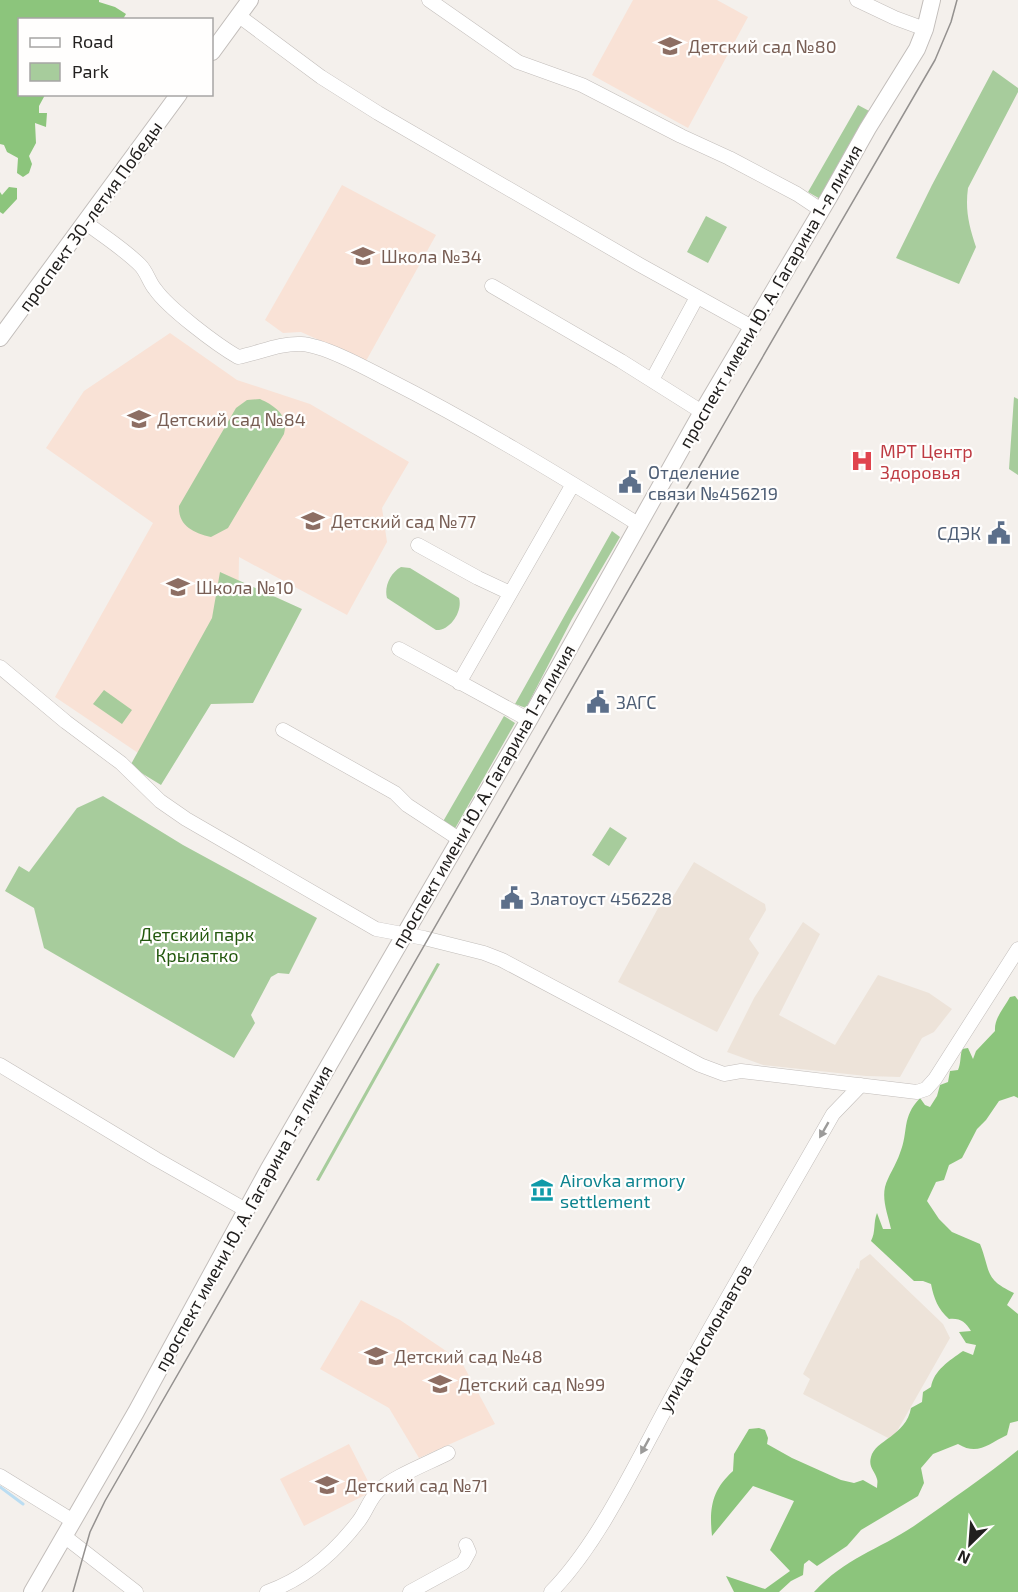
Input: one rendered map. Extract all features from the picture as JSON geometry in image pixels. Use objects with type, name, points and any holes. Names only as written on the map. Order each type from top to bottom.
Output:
[{"type":"main road","points":[[213,51],[250,0]]},
{"type":"main road","name":"проспект имени Ю. А. Гагарина 1-я линия","points":[[32,1592],[136,1412],[246,1210],[529,720],[702,412],[868,128],[917,49],[932,0]]},
{"type":"main road","name":"проспект 30-летия Победы","points":[[0,338],[178,96]]},
{"type":"street","points":[[429,0],[518,62],[582,85],[729,158],[797,194],[821,210]]},
{"type":"street","points":[[857,0],[925,29]]},
{"type":"street","points":[[239,16],[315,73],[378,113],[752,327]]},
{"type":"street","points":[[85,222],[134,259],[143,268],[154,289],[164,300],[224,349],[238,357],[286,345],[302,344],[366,368],[434,403],[638,524]]},
{"type":"street","points":[[492,286],[702,412]]},
{"type":"street","points":[[652,380],[697,297]]},
{"type":"street","points":[[459,683],[573,484]]},
{"type":"street","points":[[418,544],[478,578],[510,593]]},
{"type":"street","points":[[399,649],[529,720]]},
{"type":"street","points":[[0,667],[66,722],[121,763],[160,801],[186,819],[376,929],[404,935],[440,949],[484,953],[502,960],[713,1071],[724,1074],[741,1071],[917,1092],[926,1089],[935,1079],[1018,949]]},
{"type":"street","points":[[283,730],[395,794],[407,805],[459,839]]},
{"type":"street","points":[[0,1065],[246,1210]]},
{"type":"street","name":"улица Космонавтов","points":[[551,1592],[568,1575],[604,1520],[833,1114],[861,1085]]},
{"type":"street","points":[[267,1592],[309,1571],[330,1553],[359,1521],[370,1500],[380,1489],[448,1453]]},
{"type":"street","points":[[0,1476],[68,1529],[136,1592]]},
{"type":"street","points":[[410,1592],[463,1563],[469,1552],[466,1545]]},
{"type":"shaded area","name":"Детский сад №80","points":[[633,0],[717,0],[748,17],[688,128],[592,75]]},
{"type":"shaded area","name":"Школа №34","points":[[342,185],[436,235],[366,361],[301,332],[283,333],[265,320]]},
{"type":"shaded area","points":[[170,333],[237,380],[310,404],[409,462],[382,508],[387,542],[347,615],[239,557],[238,617],[150,761],[55,697],[153,523],[46,448],[84,391]]},
{"type":"shaded area","points":[[694,862],[765,904],[766,910],[749,939],[759,953],[717,1032],[618,982],[663,899],[671,900]]},
{"type":"shaded area","points":[[803,922],[820,934],[779,1015],[835,1045],[878,975],[929,993],[952,1009],[934,1032],[922,1038],[900,1077],[866,1076],[763,1065],[727,1052],[754,998]]},
{"type":"shaded area","points":[[870,1254],[943,1324],[950,1338],[892,1440],[803,1394],[810,1379],[803,1374],[857,1268],[859,1269],[860,1261]]},
{"type":"shaded area","points":[[361,1300],[400,1320],[461,1361],[495,1424],[419,1458],[389,1408],[320,1369]]},
{"type":"shaded area","name":"Детский сад №71","points":[[349,1444],[373,1491],[304,1526],[280,1479]]},
{"type":"green space","points":[[0,0],[99,0],[126,14],[124,18],[18,18],[18,96],[44,96],[39,106],[39,113],[47,113],[46,127],[35,123],[36,143],[29,156],[32,164],[29,173],[23,177],[17,173],[18,158],[7,152],[4,145],[0,144]]},
{"type":"green space","points":[[993,70],[1018,88],[1018,92],[968,188],[968,218],[976,247],[959,284],[896,258]]},
{"type":"green space","points":[[858,105],[871,112],[822,200],[808,192]]},
{"type":"green space","points":[[9,187],[17,188],[17,199],[3,214],[0,212],[0,192],[2,195]]},
{"type":"green space","points":[[706,216],[727,227],[708,263],[687,252]]},
{"type":"green space","points":[[1014,397],[1018,399],[1018,475],[1009,469]]},
{"type":"green space","points":[[260,399],[276,408],[283,416],[284,434],[228,528],[211,537],[193,531],[181,519],[179,506],[236,408],[247,400]]},
{"type":"green space","points":[[612,531],[620,537],[572,619],[526,708],[515,704]]},
{"type":"green space","points":[[401,567],[410,568],[459,598],[459,609],[450,624],[436,630],[387,598],[386,589],[389,581]]},
{"type":"green space","points":[[220,572],[302,609],[253,703],[211,704],[161,785],[130,766],[212,618]]},
{"type":"green space","points":[[104,690],[132,710],[122,724],[93,704]]},
{"type":"green space","points":[[504,716],[515,723],[453,832],[441,825]]},
{"type":"green space","name":"Детский парк Крылатко","points":[[103,796],[183,845],[317,918],[289,974],[278,973],[271,977],[251,1015],[255,1023],[234,1058],[44,948],[34,908],[5,891],[19,866],[29,872],[77,808]]},
{"type":"green space","points":[[610,827],[627,838],[609,866],[592,855]]},
{"type":"green space","points":[[437,963],[440,964],[319,1181],[316,1180]]},
{"type":"green space","points":[[1015,996],[1018,1000],[1018,1098],[1014,1096],[999,1101],[977,1129],[962,1158],[949,1165],[944,1180],[936,1182],[927,1201],[939,1219],[952,1232],[980,1244],[993,1279],[1014,1293],[1007,1305],[1018,1314],[1018,1421],[1010,1423],[1007,1435],[983,1447],[971,1449],[958,1444],[933,1454],[921,1468],[924,1483],[918,1496],[861,1530],[847,1546],[817,1566],[809,1560],[804,1564],[803,1575],[791,1581],[779,1592],[734,1592],[726,1576],[765,1589],[790,1571],[770,1550],[794,1501],[753,1486],[712,1536],[711,1517],[716,1493],[733,1471],[734,1454],[749,1429],[765,1430],[768,1438],[767,1444],[792,1458],[841,1480],[854,1483],[863,1480],[877,1488],[877,1479],[870,1464],[874,1451],[903,1425],[911,1408],[922,1402],[923,1392],[931,1387],[935,1376],[943,1366],[963,1351],[973,1355],[976,1345],[966,1343],[959,1332],[971,1331],[962,1321],[949,1319],[945,1315],[937,1303],[931,1284],[914,1281],[871,1241],[877,1213],[883,1229],[891,1229],[884,1192],[903,1145],[908,1118],[914,1105],[920,1098],[925,1105],[930,1107],[937,1096],[940,1085],[948,1082],[950,1071],[958,1070],[962,1049],[968,1048],[973,1059],[976,1051],[995,1031],[998,1017],[1010,997]]},
{"type":"green space","points":[[1018,1450],[1018,1592],[814,1592],[838,1571],[914,1526]]},
{"type":"waterway","points":[[0,1487],[23,1504]]},
{"type":"tram line","points":[[73,1592],[90,1532],[105,1501],[935,60],[951,22],[957,0]]},
{"type":"place","name":"Детский сад №80","points":[[670,46]]},
{"type":"place","name":"Школа №34","points":[[363,256]]},
{"type":"place","name":"Детский сад №84","points":[[139,419]]},
{"type":"place","name":"МРТ Центр Здоровья","points":[[862,461]]},
{"type":"place","name":"Отделение связи №456219","points":[[630,482]]},
{"type":"place","name":"Детский сад №77","points":[[313,521]]},
{"type":"place","name":"СДЭК","points":[[999,533]]},
{"type":"place","name":"Школа №10","points":[[178,587]]},
{"type":"place","name":"ЗАГС","points":[[598,702]]},
{"type":"place","name":"Златоуст 456228","points":[[512,898]]},
{"type":"place","name":"Airovka armory settlement","points":[[542,1190]]},
{"type":"place","name":"Детский сад №48","points":[[376,1356]]},
{"type":"place","name":"Детский сад №99","points":[[440,1384]]},
{"type":"place","name":"Детский сад №71","points":[[327,1485]]}]
